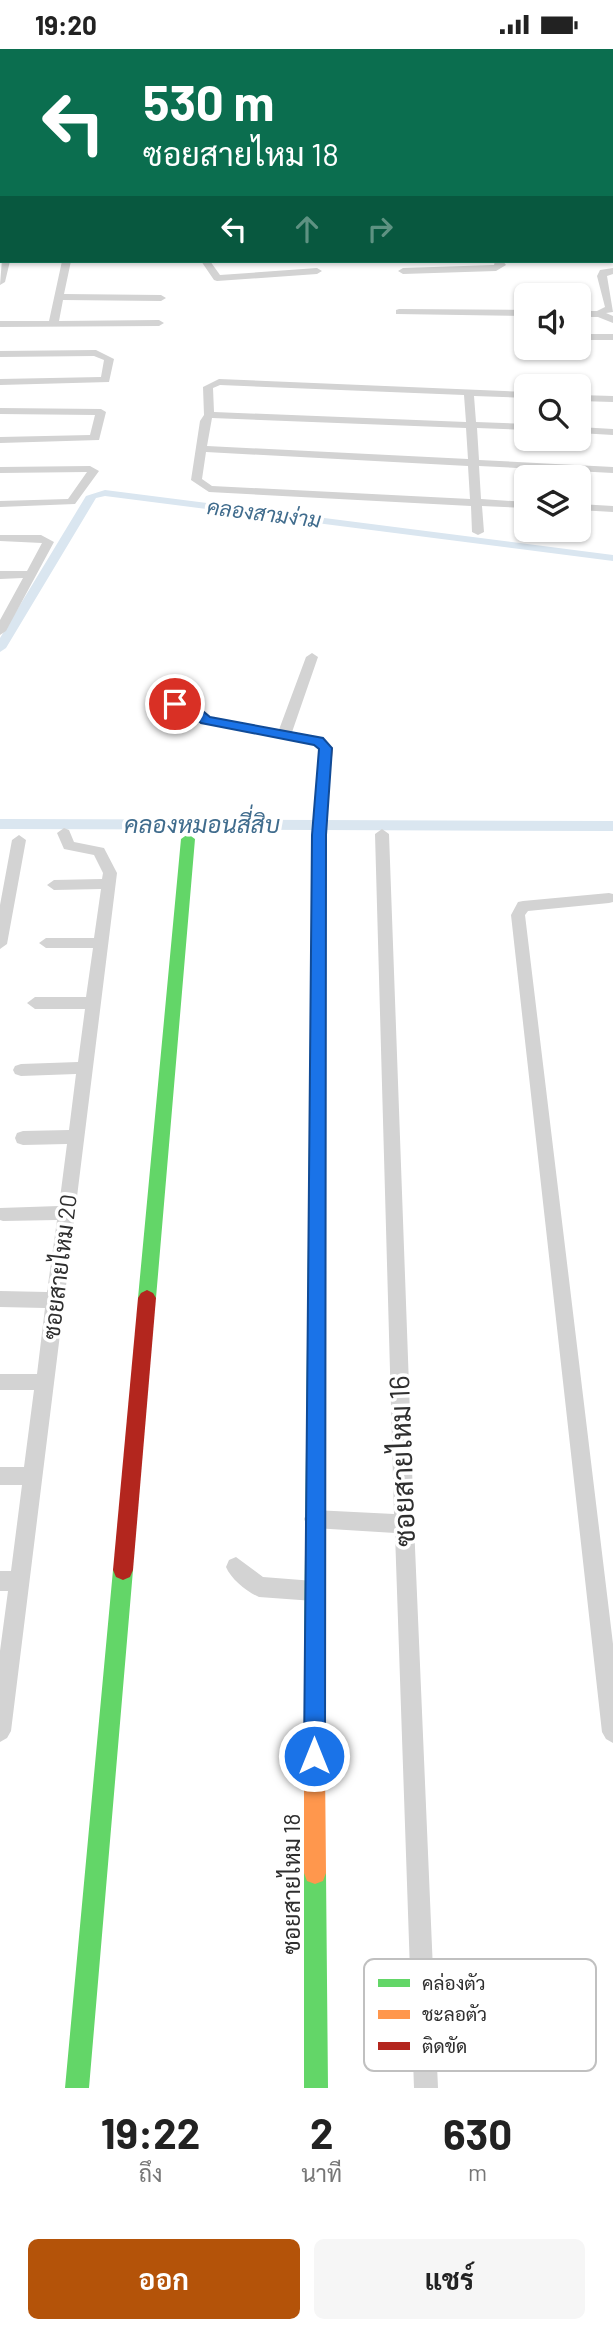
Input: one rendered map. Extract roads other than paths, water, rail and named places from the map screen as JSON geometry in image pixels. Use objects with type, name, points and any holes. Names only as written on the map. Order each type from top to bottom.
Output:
[{"type":"street","points":[[0,282],[5,263]]},
{"type":"street","points":[[53,324],[66,263]]},
{"type":"street","points":[[207,263],[217,278],[317,271]]},
{"type":"street","points":[[403,271],[445,265],[496,268],[500,263]]},
{"type":"street","points":[[591,337],[613,337],[610,291],[603,272],[613,271]]},
{"type":"street","points":[[156,337],[163,286]]},
{"type":"street","points":[[58,297],[161,298]]},
{"type":"street","points":[[399,312],[514,313]]},
{"type":"street","points":[[591,314],[612,314]]},
{"type":"street","points":[[0,324],[159,323]]},
{"type":"street","points":[[0,354],[93,353],[108,357],[105,380],[0,382]]},
{"type":"street","points":[[514,395],[219,381],[208,387],[209,415],[205,421],[196,480],[209,489],[514,504]]},
{"type":"street","points":[[469,393],[478,532]]},
{"type":"street","points":[[591,398],[613,399]]},
{"type":"street","points":[[0,411],[100,410],[95,438],[0,440]]},
{"type":"street","points":[[209,415],[514,426]]},
{"type":"street","points":[[591,431],[613,432]]},
{"type":"street","points":[[200,449],[613,470]]},
{"type":"street","points":[[0,470],[94,471],[91,479],[71,502],[0,504]]},
{"type":"street","points":[[591,508],[613,509]]},
{"type":"street","points":[[0,538],[41,538],[48,542],[2,625]]},
{"type":"street","points":[[0,575],[31,574]]},
{"type":"street","points":[[284,735],[312,657]]},
{"type":"street","name":"ซอยสายไหม 18","points":[[175,704],[194,710],[205,720],[318,741],[325,746],[319,835],[314,1519],[316,2088]]},
{"type":"street","name":"ซอยสายไหม 20","points":[[0,1731],[10,1580],[33,1476],[111,869],[102,854],[93,849],[69,846],[64,833]]},
{"type":"street","name":"ซอยสายไหม 16","points":[[382,834],[421,1959]]},
{"type":"street","points":[[77,2088],[188,839]]},
{"type":"street","points":[[0,944],[19,840]]},
{"type":"street","points":[[54,885],[109,884]]},
{"type":"street","points":[[609,898],[523,906],[518,915],[613,1732]]},
{"type":"street","points":[[46,943],[101,943]]},
{"type":"street","points":[[35,1003],[94,1003]]},
{"type":"street","points":[[21,1070],[85,1068]]},
{"type":"street","points":[[23,1138],[76,1137]]},
{"type":"street","points":[[3,1213],[66,1213]]},
{"type":"street","points":[[0,1299],[55,1300]]},
{"type":"street","points":[[0,1382],[45,1382]]},
{"type":"street","points":[[0,1476],[33,1476]]},
{"type":"street","points":[[314,1519],[404,1524]]},
{"type":"street","points":[[236,1567],[259,1587],[314,1591]]},
{"type":"waterway","name":"คลองสามง่าม","points":[[0,648],[92,496],[105,493],[613,558]]},
{"type":"waterway","name":"คลองหมอนสี่สิบ","points":[[0,824],[613,826]]}]
